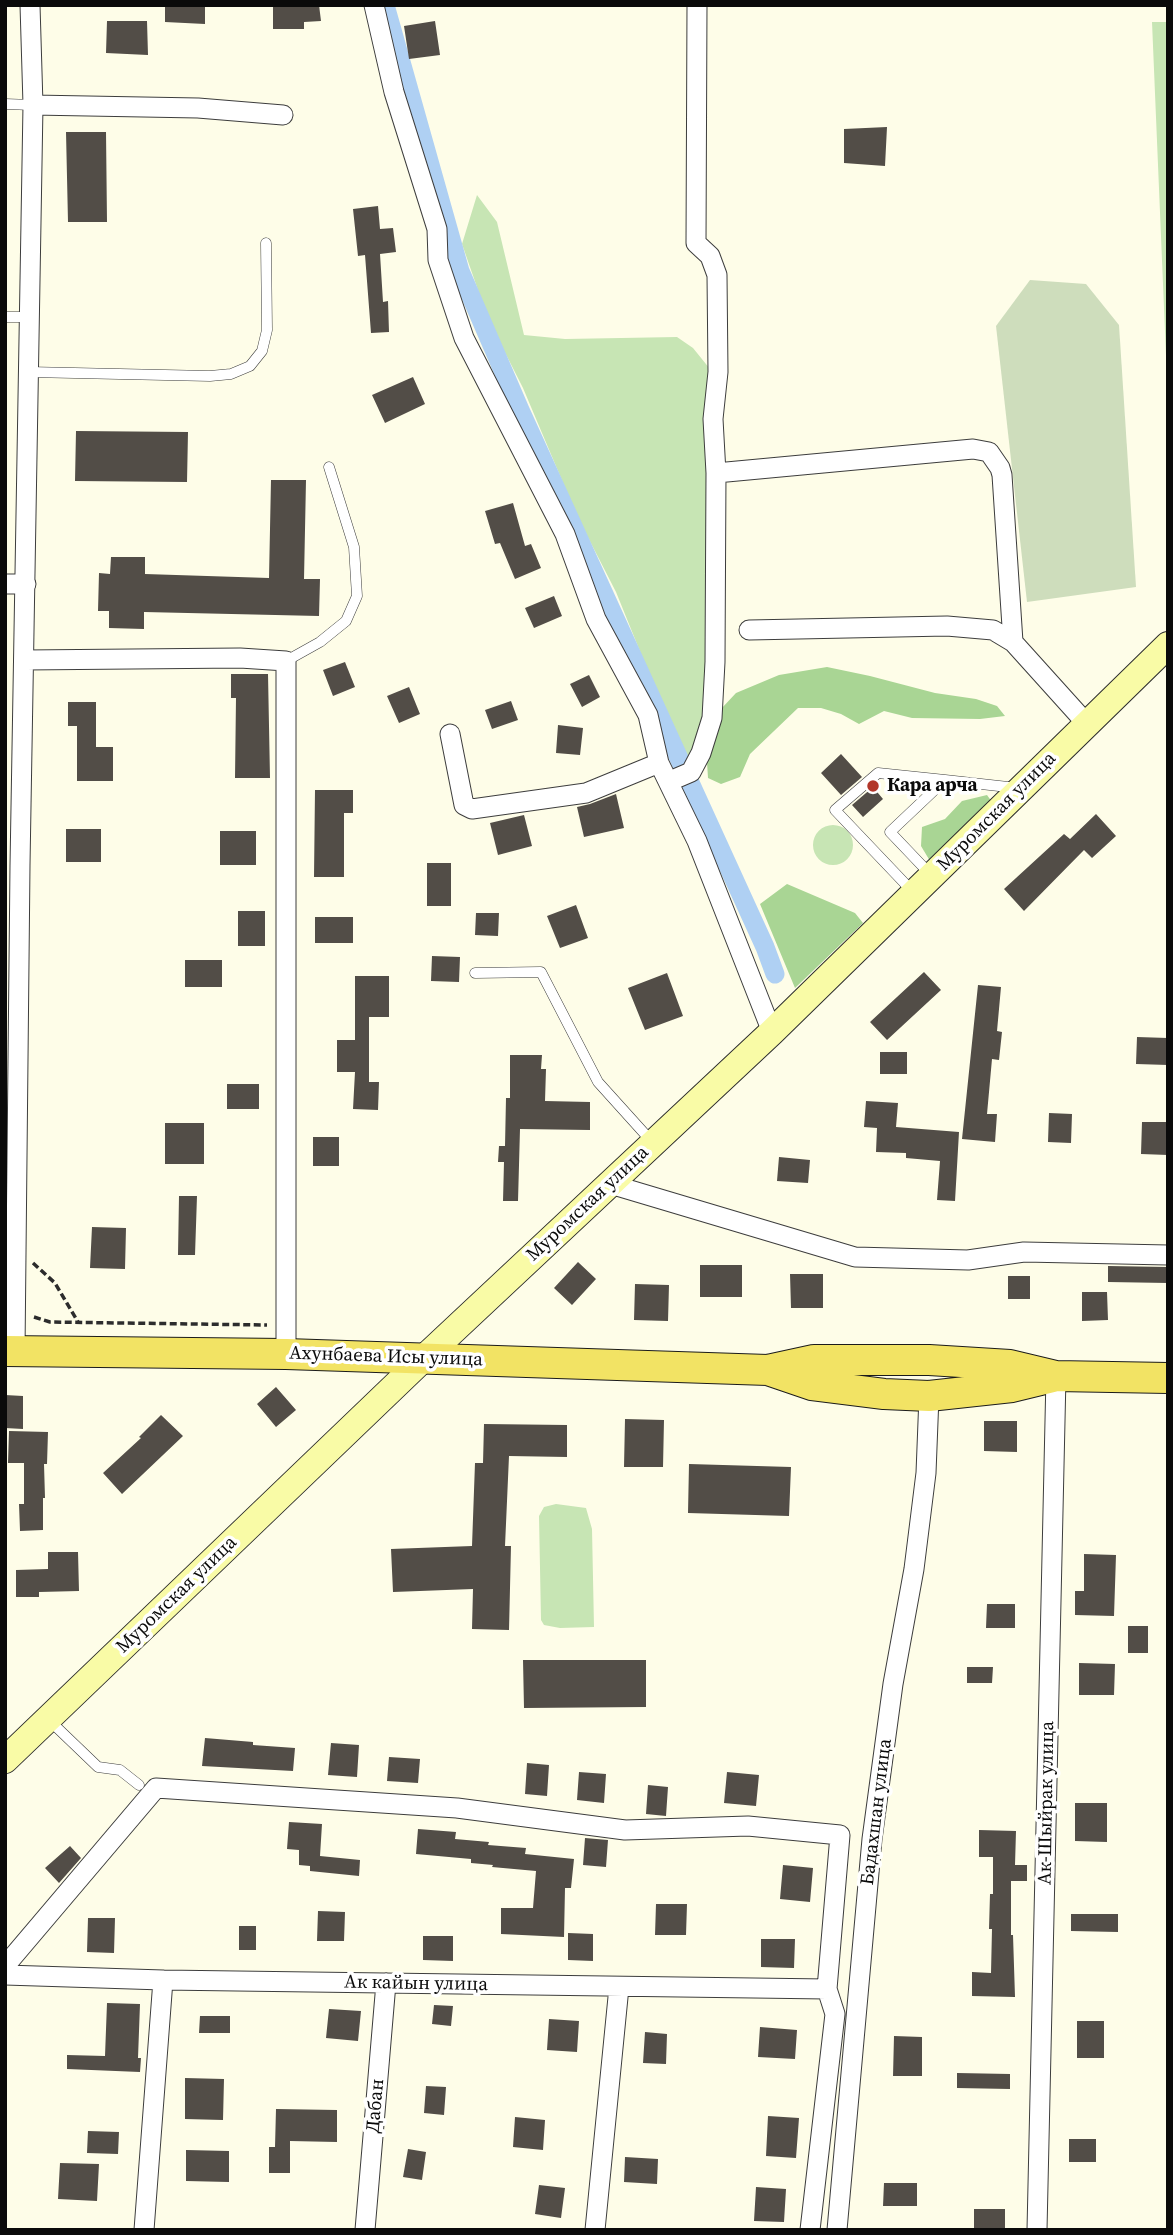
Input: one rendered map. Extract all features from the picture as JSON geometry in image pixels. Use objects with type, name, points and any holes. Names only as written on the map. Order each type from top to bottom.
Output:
[{"type":"main road","name":"Муромская улица","points":[[5,1760],[424,1358],[772,1032],[1168,645]]},
{"type":"main road","name":"Ахунбаева Исы улица","points":[[10,1351],[286,1354],[768,1370],[814,1360],[929,1360],[1010,1364],[1056,1376],[1168,1378]]},
{"type":"main road","name":"Ахунбаева Исы улица","points":[[768,1370],[812,1385],[884,1394],[929,1396],[1012,1387],[1056,1376]]},
{"type":"street","points":[[10,1351],[16,1246],[25,660],[33,104],[30,5]]},
{"type":"street","points":[[374,5],[394,92],[437,229],[438,260],[464,338],[565,534],[596,620],[648,715],[659,763],[681,777],[697,841],[772,1032]]},
{"type":"street","points":[[681,777],[701,753],[712,718],[715,662],[716,473],[713,419],[718,373],[717,275],[710,256],[696,243],[697,5]]},
{"type":"street","points":[[33,104],[198,108],[283,115]]},
{"type":"street","points":[[716,473],[973,449],[989,453],[1002,475],[1013,642]]},
{"type":"street","points":[[5,584],[26,584]]},
{"type":"street","points":[[749,630],[973,627],[993,630],[1013,642],[1086,723]]},
{"type":"street","points":[[25,660],[240,658],[286,661],[286,1354]]},
{"type":"street","points":[[450,734],[464,805],[472,809],[586,793],[659,763]]},
{"type":"street","points":[[610,1184],[855,1257],[968,1260],[1024,1252],[1168,1255]]},
{"type":"street","name":"Ак-Шыйрак улица","points":[[1037,2230],[1056,1376]]},
{"type":"street","name":"Бадахшан улица","points":[[837,2230],[872,1839],[893,1684],[914,1569],[926,1473],[929,1396]]},
{"type":"street","points":[[5,1966],[147,1792],[457,1808],[625,1830],[748,1826],[840,1835],[828,1989],[835,2014],[810,2230]]},
{"type":"street","name":"Ак кайын улица","points":[[5,1975],[163,1980],[828,1989]]},
{"type":"street","points":[[144,2230],[163,1980]]},
{"type":"street","name":"Дабан","points":[[365,2230],[386,1983]]},
{"type":"street","points":[[595,2230],[619,1987]]},
{"type":"lane","points":[[5,104],[33,104]]},
{"type":"lane","points":[[29,372],[210,376],[231,374],[250,366],[262,351],[267,330],[266,243]]},
{"type":"lane","points":[[5,317],[30,317]]},
{"type":"lane","points":[[286,661],[320,642],[346,621],[357,596],[354,547],[329,467]]},
{"type":"lane","points":[[924,885],[835,810],[878,773],[1021,789]]},
{"type":"lane","points":[[924,885],[890,832],[945,780]]},
{"type":"lane","points":[[475,973],[541,972],[598,1082],[653,1143]]},
{"type":"lane","points":[[48,1719],[98,1767],[120,1770],[147,1792]]},
{"type":"path","points":[[16,1246],[55,1283],[78,1322]]},
{"type":"path","points":[[25,1315],[50,1322],[273,1325]]},
{"type":"green space","points":[[1152,22],[1168,22],[1168,403]]},
{"type":"green space","points":[[477,195],[497,222],[524,335],[565,339],[677,337],[693,348],[710,369],[711,518],[707,700],[699,741],[686,765],[616,592],[577,516],[523,388],[488,319],[462,244]]},
{"type":"green space","points":[[1030,280],[1086,284],[1119,325],[1136,587],[1027,602],[996,326]]},
{"type":"green space","points":[[827,667],[935,693],[976,699],[997,706],[1005,716],[980,719],[912,718],[884,711],[859,724],[841,714],[821,708],[798,708],[750,754],[740,777],[721,784],[708,778],[707,762],[721,709],[736,693],[779,675]]},
{"type":"green space","points":[[987,795],[992,802],[930,861],[921,846],[922,827],[945,819],[962,801]]},
{"type":"green space","points":[[833,825],[847,831],[853,845],[847,859],[833,865],[819,859],[813,845],[819,831]]},
{"type":"green space","points":[[787,884],[855,913],[863,923],[795,988],[760,904]]},
{"type":"green space","points":[[556,1504],[586,1508],[592,1529],[594,1627],[560,1628],[544,1625],[541,1620],[539,1516],[544,1507]]},
{"type":"building","points":[[165,5],[205,5],[205,24],[165,22]]},
{"type":"building","points":[[273,5],[319,5],[321,21],[304,22],[304,29],[273,29]]},
{"type":"building","points":[[107,21],[147,21],[148,55],[106,53]]},
{"type":"building","points":[[435,21],[440,55],[409,59],[404,26]]},
{"type":"building","points":[[887,127],[885,166],[844,163],[844,129]]},
{"type":"building","points":[[66,132],[106,132],[107,222],[68,222]]},
{"type":"building","points":[[378,206],[380,229],[393,228],[396,252],[380,254],[383,302],[388,301],[389,332],[371,333],[365,255],[358,256],[353,209]]},
{"type":"building","points":[[413,377],[425,404],[385,423],[372,395]]},
{"type":"building","points":[[76,431],[188,432],[187,482],[75,481]]},
{"type":"building","points":[[271,480],[306,480],[304,579],[320,579],[319,616],[144,612],[144,629],[109,628],[109,611],[98,611],[99,573],[110,574],[111,557],[145,557],[145,574],[269,578]]},
{"type":"building","points":[[513,503],[525,546],[531,544],[541,568],[515,579],[500,543],[495,544],[485,511]]},
{"type":"building","points":[[554,596],[562,616],[534,628],[525,608]]},
{"type":"building","points":[[345,662],[355,687],[333,696],[323,670]]},
{"type":"building","points":[[231,674],[268,674],[270,778],[235,778],[236,698],[231,698]]},
{"type":"building","points":[[589,675],[600,697],[582,707],[570,684]]},
{"type":"building","points":[[409,687],[420,714],[399,723],[387,696]]},
{"type":"building","points":[[511,701],[518,720],[492,729],[485,710]]},
{"type":"building","points":[[68,702],[96,702],[96,747],[113,747],[113,781],[77,781],[77,726],[68,726]]},
{"type":"building","points":[[558,725],[583,728],[580,755],[556,753]]},
{"type":"building","points":[[841,754],[862,777],[841,795],[821,773]]},
{"type":"building","points":[[873,787],[883,799],[863,817],[852,805]]},
{"type":"building","points":[[315,790],[353,790],[353,813],[344,813],[344,877],[314,877]]},
{"type":"building","points":[[616,794],[624,828],[584,837],[577,807]]},
{"type":"building","points":[[1096,814],[1116,836],[1092,858],[1084,850],[1024,911],[1004,889],[1064,834],[1070,839]]},
{"type":"building","points":[[524,815],[532,846],[498,855],[490,823]]},
{"type":"building","points":[[66,829],[101,829],[101,862],[66,862]]},
{"type":"building","points":[[220,831],[256,831],[256,865],[220,865]]},
{"type":"building","points":[[427,863],[451,863],[451,906],[427,906]]},
{"type":"building","points":[[576,905],[588,938],[560,948],[547,916]]},
{"type":"building","points":[[238,911],[265,911],[265,946],[238,946]]},
{"type":"building","points":[[476,913],[499,913],[498,936],[475,935]]},
{"type":"building","points":[[315,917],[353,917],[353,943],[315,943]]},
{"type":"building","points":[[432,956],[460,957],[459,982],[431,981]]},
{"type":"building","points":[[185,960],[222,960],[222,987],[185,987]]},
{"type":"building","points":[[924,972],[941,990],[887,1040],[870,1022]]},
{"type":"building","points":[[667,973],[683,1016],[645,1030],[628,988]]},
{"type":"building","points":[[355,976],[389,976],[389,1017],[369,1017],[369,1082],[379,1082],[378,1110],[353,1109],[355,1072],[337,1072],[337,1040],[355,1040]]},
{"type":"building","points":[[978,985],[1001,987],[997,1031],[1002,1032],[999,1060],[992,1059],[987,1114],[997,1114],[995,1142],[962,1139]]},
{"type":"building","points":[[1137,1037],[1168,1038],[1168,1065],[1136,1064]]},
{"type":"building","points":[[880,1052],[907,1052],[907,1074],[880,1074]]},
{"type":"building","points":[[510,1055],[542,1055],[541,1069],[546,1069],[545,1101],[590,1102],[590,1130],[520,1129],[518,1201],[503,1201],[504,1162],[498,1162],[499,1146],[505,1146],[506,1098],[510,1098]]},
{"type":"building","points":[[227,1084],[259,1084],[259,1109],[227,1109]]},
{"type":"building","points":[[866,1101],[898,1103],[896,1127],[959,1132],[955,1201],[937,1200],[940,1161],[906,1158],[906,1153],[876,1152],[877,1128],[864,1127]]},
{"type":"building","points":[[1049,1113],[1072,1114],[1071,1143],[1048,1142]]},
{"type":"building","points":[[1142,1122],[1168,1122],[1168,1155],[1141,1154]]},
{"type":"building","points":[[165,1123],[204,1123],[204,1164],[165,1164]]},
{"type":"building","points":[[313,1137],[339,1137],[339,1166],[313,1166]]},
{"type":"building","points":[[779,1157],[810,1160],[808,1183],[777,1181]]},
{"type":"building","points":[[179,1196],[197,1196],[195,1255],[178,1255]]},
{"type":"building","points":[[92,1227],[126,1228],[125,1269],[90,1268]]},
{"type":"building","points":[[578,1262],[596,1279],[572,1305],[554,1288]]},
{"type":"building","points":[[700,1265],[742,1265],[742,1297],[700,1297]]},
{"type":"building","points":[[1108,1266],[1168,1267],[1168,1283],[1108,1282]]},
{"type":"building","points":[[790,1274],[823,1274],[823,1308],[791,1308]]},
{"type":"building","points":[[1008,1276],[1030,1276],[1030,1299],[1008,1299]]},
{"type":"building","points":[[635,1284],[669,1285],[668,1321],[634,1320]]},
{"type":"building","points":[[1082,1292],[1107,1292],[1108,1320],[1082,1321]]},
{"type":"building","points":[[276,1387],[296,1410],[276,1427],[257,1404]]},
{"type":"building","points":[[5,1395],[23,1396],[23,1429],[5,1428]]},
{"type":"building","points":[[161,1415],[183,1436],[122,1494],[103,1473],[141,1438],[139,1437]]},
{"type":"building","points":[[625,1419],[664,1420],[663,1467],[624,1467]]},
{"type":"building","points":[[984,1421],[1017,1421],[1017,1452],[984,1451]]},
{"type":"building","points":[[484,1424],[567,1425],[567,1457],[509,1456],[505,1546],[511,1546],[509,1630],[472,1629],[473,1589],[393,1592],[391,1549],[472,1546],[475,1463],[483,1463]]},
{"type":"building","points":[[9,1431],[48,1432],[47,1464],[44,1464],[43,1530],[20,1531],[19,1504],[24,1504],[24,1463],[8,1463]]},
{"type":"building","points":[[689,1464],[791,1467],[789,1516],[688,1513]]},
{"type":"building","points":[[48,1552],[78,1552],[79,1591],[39,1592],[39,1597],[16,1597],[16,1570],[48,1569]]},
{"type":"building","points":[[1084,1554],[1116,1555],[1114,1616],[1075,1615],[1075,1591],[1084,1591]]},
{"type":"building","points":[[987,1604],[1015,1604],[1015,1628],[986,1628]]},
{"type":"building","points":[[1128,1626],[1148,1626],[1148,1653],[1128,1653]]},
{"type":"building","points":[[523,1660],[646,1660],[646,1707],[524,1708]]},
{"type":"building","points":[[1079,1663],[1115,1664],[1114,1695],[1079,1695]]},
{"type":"building","points":[[967,1667],[993,1667],[992,1683],[967,1683]]},
{"type":"building","points":[[205,1738],[295,1748],[293,1771],[202,1766]]},
{"type":"building","points":[[331,1743],[359,1745],[357,1777],[328,1775]]},
{"type":"building","points":[[389,1757],[420,1759],[418,1783],[387,1781]]},
{"type":"building","points":[[527,1763],[549,1765],[547,1796],[525,1794]]},
{"type":"building","points":[[579,1772],[606,1774],[604,1803],[577,1800]]},
{"type":"building","points":[[727,1772],[759,1775],[756,1806],[724,1803]]},
{"type":"building","points":[[648,1785],[668,1787],[666,1816],[646,1814]]},
{"type":"building","points":[[1075,1803],[1107,1803],[1107,1842],[1075,1841]]},
{"type":"building","points":[[289,1822],[322,1824],[320,1856],[360,1860],[359,1876],[310,1871],[310,1866],[299,1865],[299,1850],[287,1849]]},
{"type":"building","points":[[418,1829],[456,1832],[455,1839],[489,1842],[488,1845],[526,1848],[525,1854],[574,1859],[571,1888],[565,1888],[564,1937],[501,1934],[501,1908],[533,1908],[536,1871],[492,1867],[493,1865],[471,1863],[471,1859],[416,1854]]},
{"type":"building","points":[[979,1830],[1016,1831],[1015,1865],[1027,1865],[1027,1881],[1011,1881],[1015,1997],[972,1996],[972,1972],[991,1973],[992,1929],[989,1929],[993,1857],[979,1857]]},
{"type":"building","points":[[585,1838],[608,1840],[606,1867],[583,1865]]},
{"type":"building","points":[[70,1846],[81,1858],[59,1883],[45,1868]]},
{"type":"building","points":[[783,1865],[813,1868],[810,1902],[780,1899]]},
{"type":"building","points":[[656,1904],[687,1904],[686,1935],[655,1935]]},
{"type":"building","points":[[318,1911],[345,1912],[344,1941],[317,1941]]},
{"type":"building","points":[[1071,1914],[1118,1914],[1118,1932],[1071,1931]]},
{"type":"building","points":[[88,1918],[115,1918],[114,1953],[87,1952]]},
{"type":"building","points":[[239,1926],[256,1926],[256,1950],[239,1950]]},
{"type":"building","points":[[568,1933],[593,1934],[593,1961],[568,1960]]},
{"type":"building","points":[[423,1936],[453,1936],[453,1961],[423,1960]]},
{"type":"building","points":[[761,1939],[795,1939],[794,1968],[761,1967]]},
{"type":"building","points":[[107,2003],[140,2004],[140,2072],[67,2069],[67,2055],[105,2056]]},
{"type":"building","points":[[434,2005],[453,2006],[451,2026],[432,2024]]},
{"type":"building","points":[[329,2009],[361,2011],[358,2041],[326,2038]]},
{"type":"building","points":[[200,2016],[230,2016],[230,2033],[199,2033]]},
{"type":"building","points":[[549,2019],[579,2021],[577,2052],[547,2050]]},
{"type":"building","points":[[1077,2021],[1104,2021],[1104,2058],[1077,2058]]},
{"type":"building","points":[[760,2027],[797,2030],[795,2059],[758,2057]]},
{"type":"building","points":[[645,2032],[667,2034],[666,2064],[643,2063]]},
{"type":"building","points":[[894,2036],[922,2037],[922,2076],[893,2076]]},
{"type":"building","points":[[957,2073],[1010,2074],[1010,2089],[957,2088]]},
{"type":"building","points":[[185,2078],[224,2079],[223,2120],[185,2119]]},
{"type":"building","points":[[426,2086],[446,2087],[444,2115],[424,2113]]},
{"type":"building","points":[[276,2109],[337,2110],[337,2142],[290,2141],[290,2173],[269,2173],[269,2147],[275,2147]]},
{"type":"building","points":[[768,2116],[799,2118],[796,2158],[766,2156]]},
{"type":"building","points":[[515,2117],[545,2120],[543,2150],[513,2147]]},
{"type":"building","points":[[88,2131],[119,2132],[118,2154],[87,2153]]},
{"type":"building","points":[[1069,2139],[1096,2139],[1096,2162],[1069,2162]]},
{"type":"building","points":[[408,2149],[426,2152],[422,2180],[403,2177]]},
{"type":"building","points":[[186,2150],[229,2151],[229,2182],[186,2181]]},
{"type":"building","points":[[625,2157],[658,2159],[657,2184],[624,2182]]},
{"type":"building","points":[[60,2163],[99,2164],[97,2201],[58,2199]]},
{"type":"building","points":[[884,2183],[917,2183],[917,2206],[883,2206]]},
{"type":"building","points":[[539,2185],[565,2188],[561,2218],[535,2214]]},
{"type":"building","points":[[756,2187],[786,2189],[784,2222],[754,2221]]},
{"type":"building","points":[[974,2209],[1005,2209],[1005,2230],[974,2230]]},
{"type":"waterway","points":[[385,5],[460,271],[775,974]]},
{"type":"place","name":"Кара арча","points":[[873,786]]}]
